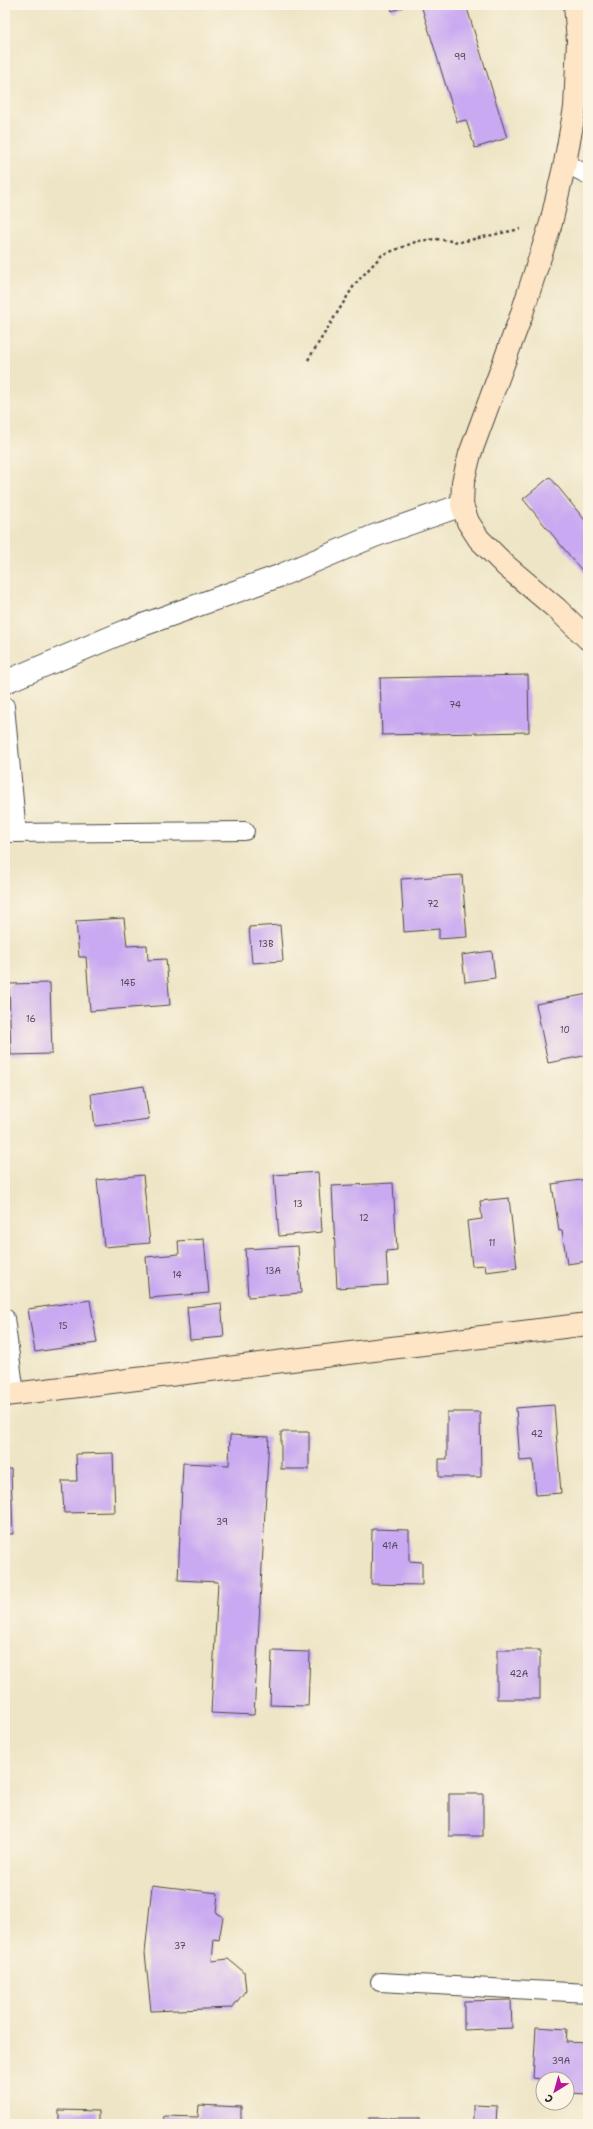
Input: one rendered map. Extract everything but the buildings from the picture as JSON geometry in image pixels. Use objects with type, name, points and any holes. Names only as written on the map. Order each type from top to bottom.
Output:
[{"type":"street","points":[[575,5],[578,41],[575,108],[565,163],[551,223],[521,316],[470,454],[463,482],[462,505],[468,522],[479,539],[506,566],[557,609],[588,639]]},
{"type":"street","points":[[5,682],[126,631],[279,576],[374,536],[462,505]]},
{"type":"street","points":[[10,1394],[588,1324]]},
{"type":"lane","points":[[565,163],[588,175]]},
{"type":"lane","points":[[5,706],[11,833],[245,831]]},
{"type":"lane","points":[[5,1318],[10,1394]]},
{"type":"lane","points":[[380,1982],[588,1993]]},
{"type":"path","points":[[308,360],[355,284],[382,255],[418,241],[436,239],[460,242],[522,228]]}]
